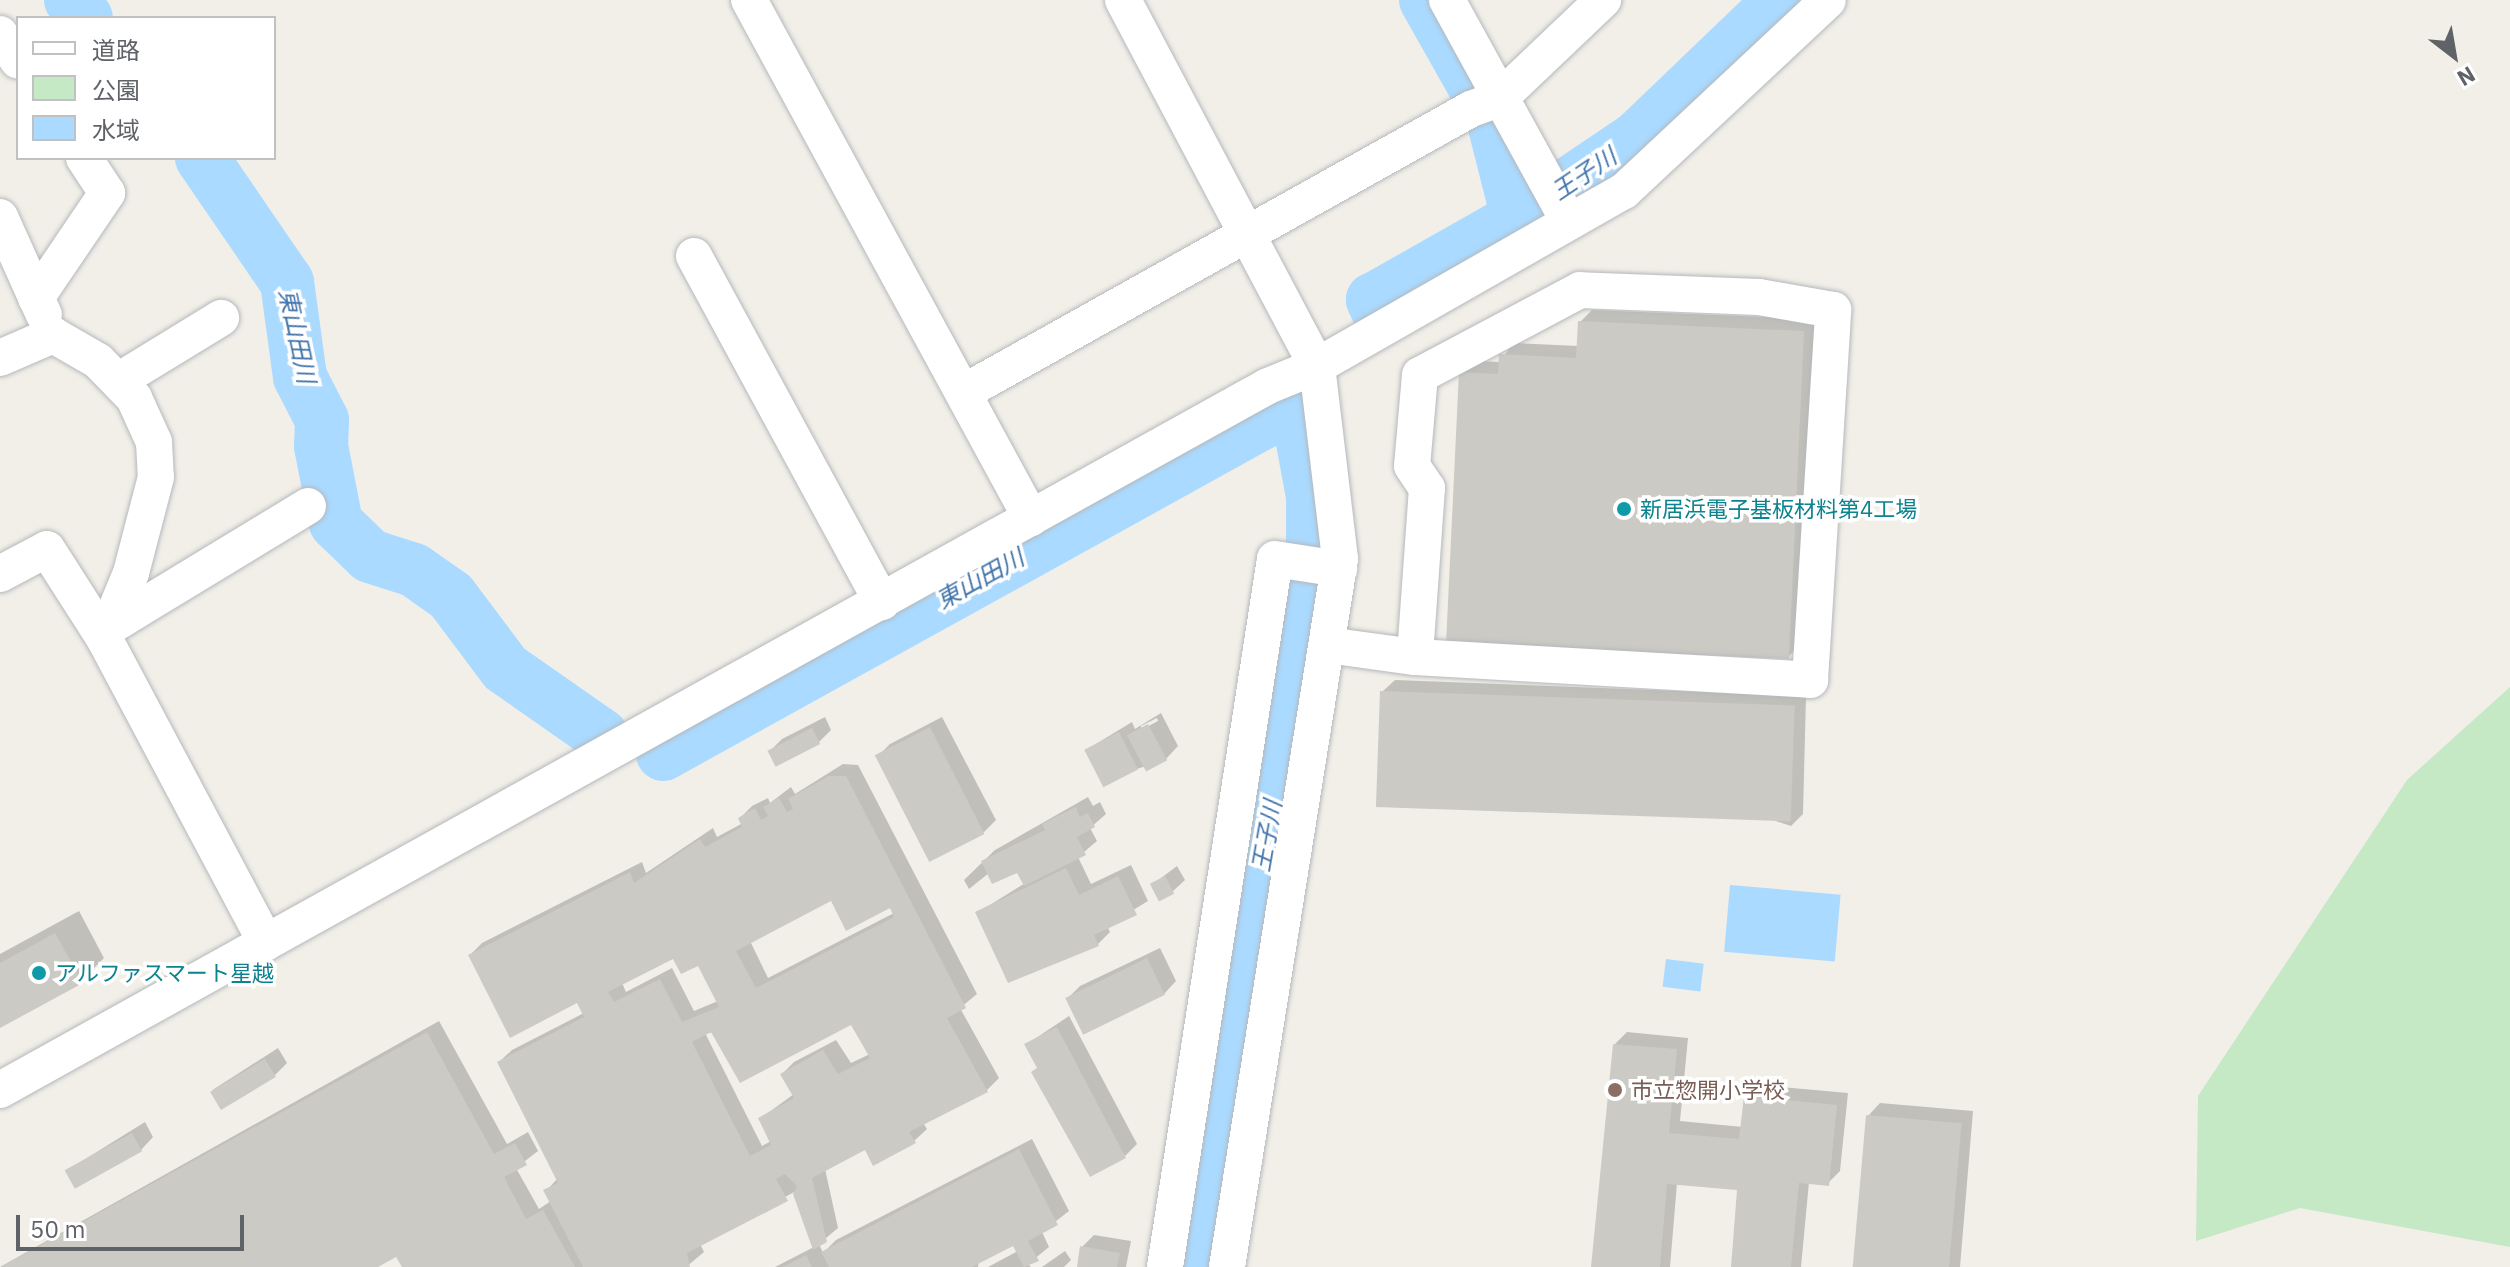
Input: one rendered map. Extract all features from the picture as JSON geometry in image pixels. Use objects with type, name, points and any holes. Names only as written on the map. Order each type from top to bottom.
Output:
[{"type":"street","points":[[749,0],[966,391],[1031,518]]},
{"type":"street","points":[[1123,0],[1317,366],[1338,569],[1227,1267]]},
{"type":"street","points":[[1447,0],[1487,103],[1566,218]]},
{"type":"street","points":[[966,391],[1487,103],[1603,0]]},
{"type":"street","points":[[0,1090],[1268,386],[1317,366],[1566,218],[1624,191],[1828,0]]},
{"type":"street","points":[[0,34],[16,58]]},
{"type":"street","points":[[36,298],[107,193],[85,160]]},
{"type":"street","points":[[0,217],[53,335],[98,361],[118,381],[134,398],[154,442],[156,477],[109,631]]},
{"type":"street","points":[[694,256],[882,602]]},
{"type":"street","points":[[1327,645],[1415,657],[1810,680],[1833,310],[1759,297],[1580,290],[1420,375],[1412,466],[1427,488],[1415,657]]},
{"type":"street","points":[[118,381],[221,318]]},
{"type":"street","points":[[0,358],[53,335]]},
{"type":"street","points":[[109,631],[308,506]]},
{"type":"street","points":[[0,574],[47,549],[109,631],[266,943]]},
{"type":"street","points":[[1165,1267],[1275,559],[1338,569]]},
{"type":"green space","points":[[2510,687],[2510,1247],[2300,1208],[2196,1241],[2198,1096],[2407,780]]},
{"type":"water","points":[[1730,885],[1841,895],[1835,961],[1724,952]]},
{"type":"water","points":[[1666,959],[1704,964],[1700,991],[1663,987]]},
{"type":"building","name":"新居浜電子基板材料第4工場","points":[[1578,321],[1804,331],[1789,659],[1446,644],[1459,372],[1498,374],[1499,354],[1576,358]]},
{"type":"building","points":[[1380,691],[1795,705],[1791,821],[1376,807]]},
{"type":"building","points":[[1148,724],[1167,760],[1146,771],[1127,735]]},
{"type":"building","points":[[930,727],[984,834],[929,862],[875,755]]},
{"type":"building","points":[[812,728],[820,744],[776,767],[767,751]]},
{"type":"building","points":[[1119,732],[1138,769],[1103,787],[1084,750]]},
{"type":"building","points":[[829,776],[846,776],[966,1008],[947,1018],[988,1092],[909,1132],[916,1143],[873,1166],[865,1150],[812,1178],[827,1242],[813,1250],[793,1194],[797,1186],[785,1174],[776,1179],[788,1201],[687,1253],[690,1267],[583,1267],[543,1190],[558,1183],[497,1062],[584,1017],[577,1003],[510,1038],[468,955],[630,872],[634,883],[700,839],[705,847],[742,827],[738,818],[755,808],[761,820],[768,816],[763,807],[779,798],[787,812],[793,809],[788,799]],"holes":[[[831,901],[846,931],[890,908],[894,917],[756,988],[736,951]],[[673,959],[681,974],[698,966],[719,1007],[682,1022],[660,979],[614,1002],[608,992]],[[851,1025],[870,1058],[838,1074],[823,1050],[780,1074],[794,1098],[758,1118],[771,1145],[750,1156],[692,1042],[711,1032],[740,1083]]]},
{"type":"building","points":[[1076,807],[1080,817],[1088,813],[1095,827],[1077,837],[1086,855],[1024,886],[1017,873],[992,884],[981,861],[1045,830],[1042,824]]},
{"type":"building","points":[[1066,868],[1079,895],[1118,876],[1137,915],[1094,935],[1099,946],[1008,983],[975,912]]},
{"type":"building","points":[[1165,876],[1174,894],[1159,902],[1150,884]]},
{"type":"building","name":"アルファスマート星越","points":[[55,933],[83,983],[0,1028],[0,963]]},
{"type":"building","points":[[1147,958],[1165,995],[1083,1035],[1065,998]]},
{"type":"building","points":[[1057,1027],[1126,1158],[1090,1177],[1031,1072],[1037,1068],[1024,1044]]},
{"type":"building","points":[[427,1032],[494,1154],[515,1143],[527,1165],[504,1177],[526,1219],[543,1210],[575,1267],[402,1267],[396,1257],[378,1267],[1,1267]]},
{"type":"building","points":[[1613,1044],[1677,1049],[1669,1133],[1739,1139],[1744,1096],[1837,1105],[1829,1186],[1799,1183],[1791,1267],[1731,1267],[1737,1190],[1667,1184],[1660,1267],[1591,1267]]},
{"type":"building","points":[[265,1059],[276,1077],[221,1110],[210,1092]]},
{"type":"building","points":[[1866,1115],[1962,1123],[1949,1267],[1853,1267]]},
{"type":"building","points":[[132,1133],[142,1151],[75,1189],[65,1170]]},
{"type":"building","points":[[1019,1149],[1058,1225],[1028,1241],[1039,1261],[1024,1267],[1013,1246],[972,1267],[829,1267],[821,1252]]},
{"type":"building","points":[[1080,1246],[1120,1253],[1117,1267],[1077,1267]]},
{"type":"building","points":[[806,1255],[812,1267],[783,1267]]},
{"type":"waterway","name":"東山田川","points":[[71,0],[84,16]]},
{"type":"waterway","points":[[1426,0],[1493,119],[1518,218]]},
{"type":"waterway","name":"王子川","points":[[1380,315],[1373,300],[1518,218],[1637,138],[1781,0]]},
{"type":"waterway","name":"東山田川","points":[[203,160],[287,282],[300,377],[322,420],[321,446],[336,523],[370,556],[414,570],[451,596],[505,668],[602,736]]},
{"type":"waterway","name":"王子川","points":[[663,754],[1296,404],[1313,497],[1313,565],[1195,1267]]},
{"type":"place","name":"新居浜電子基板材料第4工場","points":[[1624,509]]},
{"type":"place","name":"アルファスマート星越","points":[[39,973]]},
{"type":"place","name":"市立惣開小学校","points":[[1615,1090]]}]
